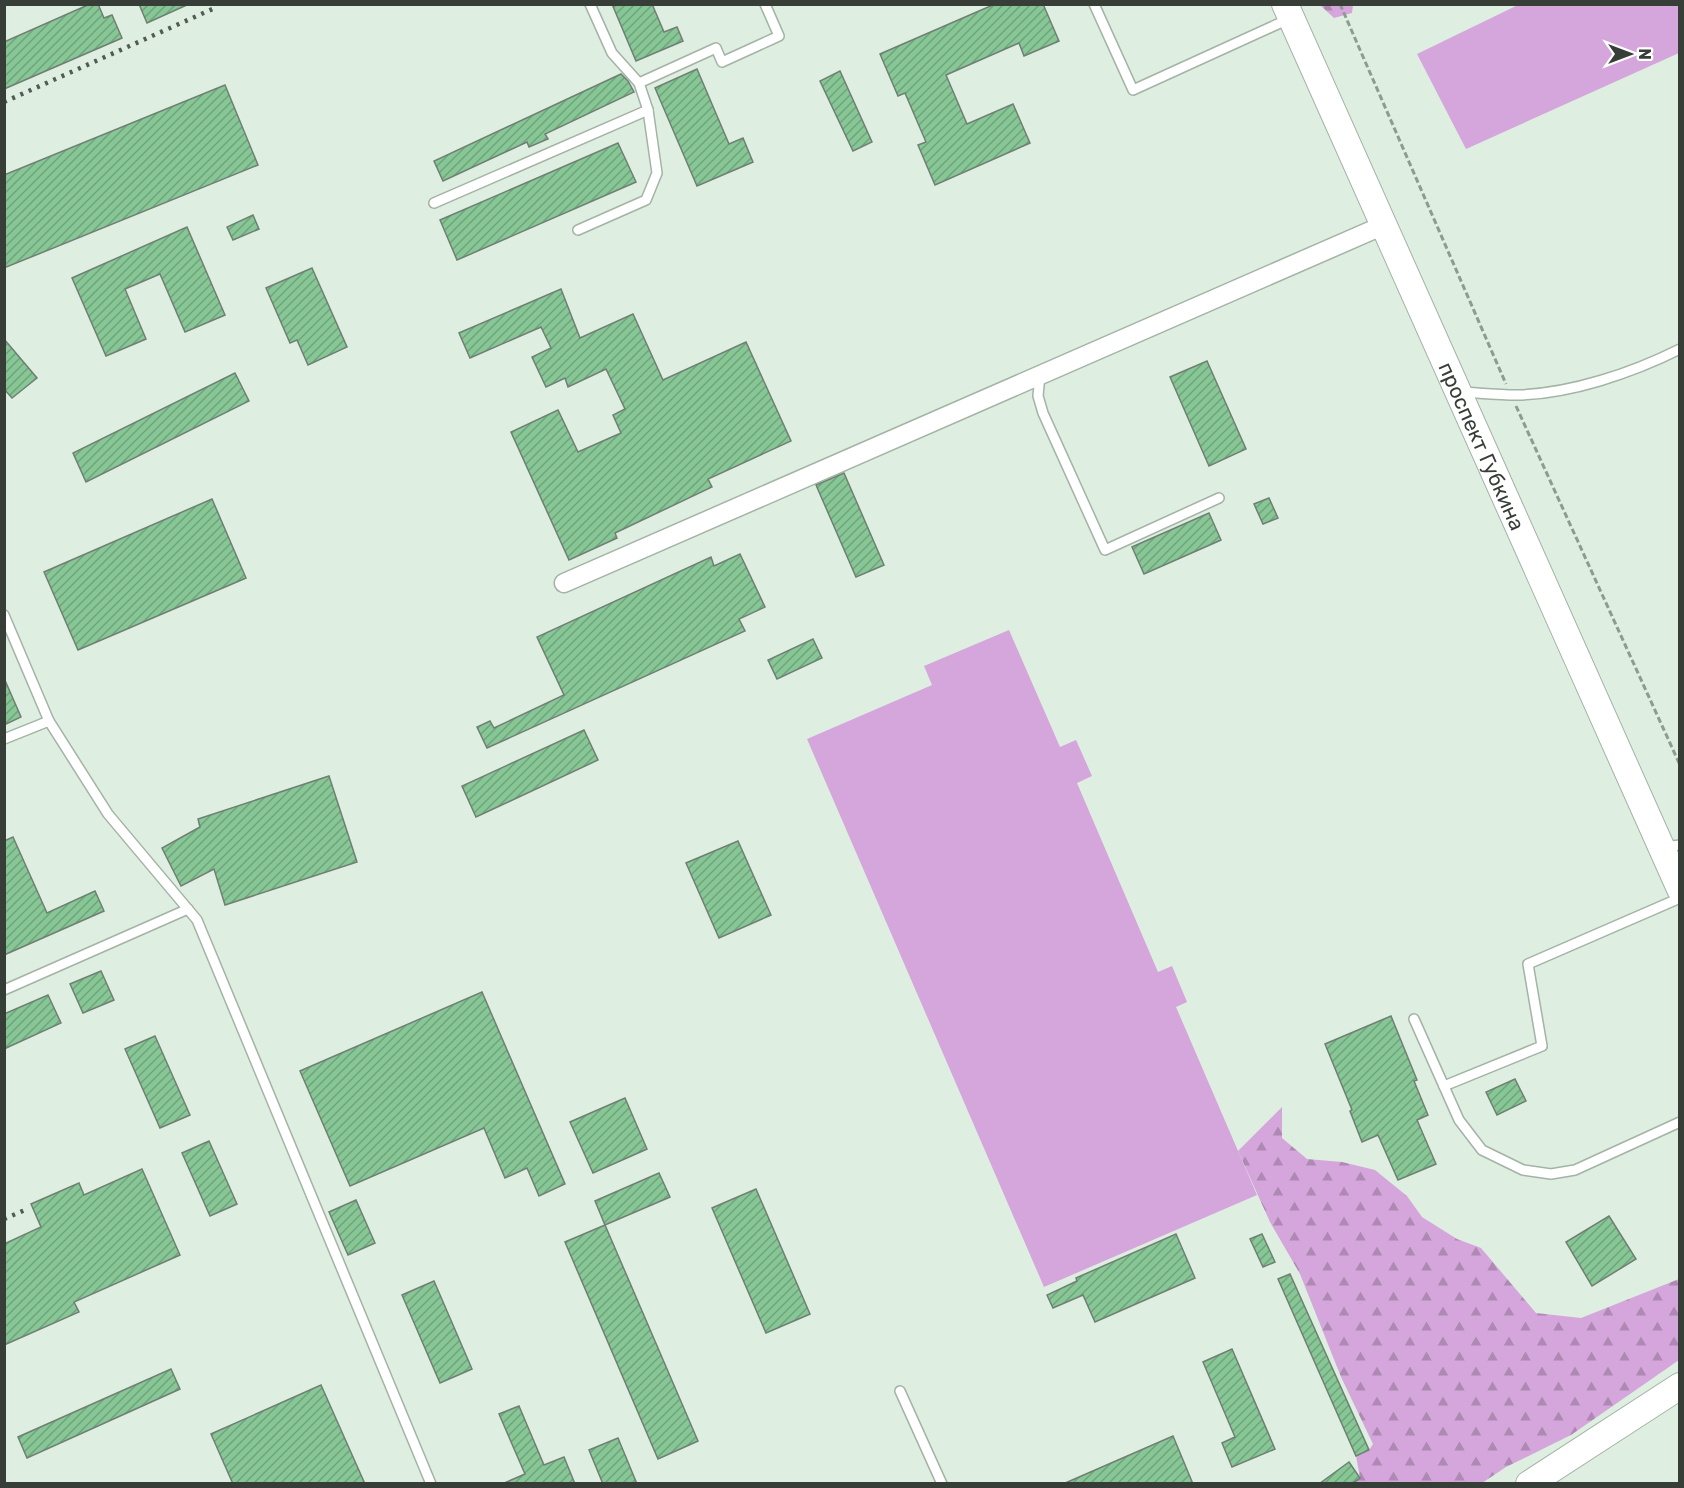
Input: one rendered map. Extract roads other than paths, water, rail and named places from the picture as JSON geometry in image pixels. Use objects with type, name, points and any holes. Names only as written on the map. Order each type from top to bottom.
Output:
[{"type":"main road","name":"проспект Губкина","points":[[1288,11],[1458,391],[1670,846],[1680,889]]},
{"type":"main road","points":[[1529,1484],[1680,1386]]},
{"type":"street","points":[[564,583],[1384,225]]},
{"type":"lane","points":[[578,230],[646,200],[657,173],[648,110],[639,83],[612,53],[590,4]]},
{"type":"lane","points":[[639,83],[716,48],[722,62],[779,36],[765,4]]},
{"type":"lane","points":[[1094,4],[1133,90],[1288,11]]},
{"type":"lane","points":[[434,202],[648,110]]},
{"type":"lane","points":[[1458,391],[1518,395],[1564,390],[1646,366],[1680,349]]},
{"type":"lane","points":[[1040,375],[1038,396],[1043,413],[1105,550],[1219,498]]},
{"type":"lane","points":[[4,615],[49,721],[108,814],[197,920],[431,1484]]},
{"type":"lane","points":[[4,739],[49,721]]},
{"type":"lane","points":[[1444,1086],[1542,1046],[1528,964],[1680,898]]},
{"type":"lane","points":[[4,990],[188,909]]},
{"type":"lane","points":[[1414,1019],[1459,1120],[1482,1150],[1523,1170],[1551,1174],[1575,1170],[1680,1122]]},
{"type":"lane","points":[[900,1390],[942,1484]]},
{"type":"railway","points":[[4,102],[217,7]]},
{"type":"railway","points":[[4,1219],[25,1210]]}]
